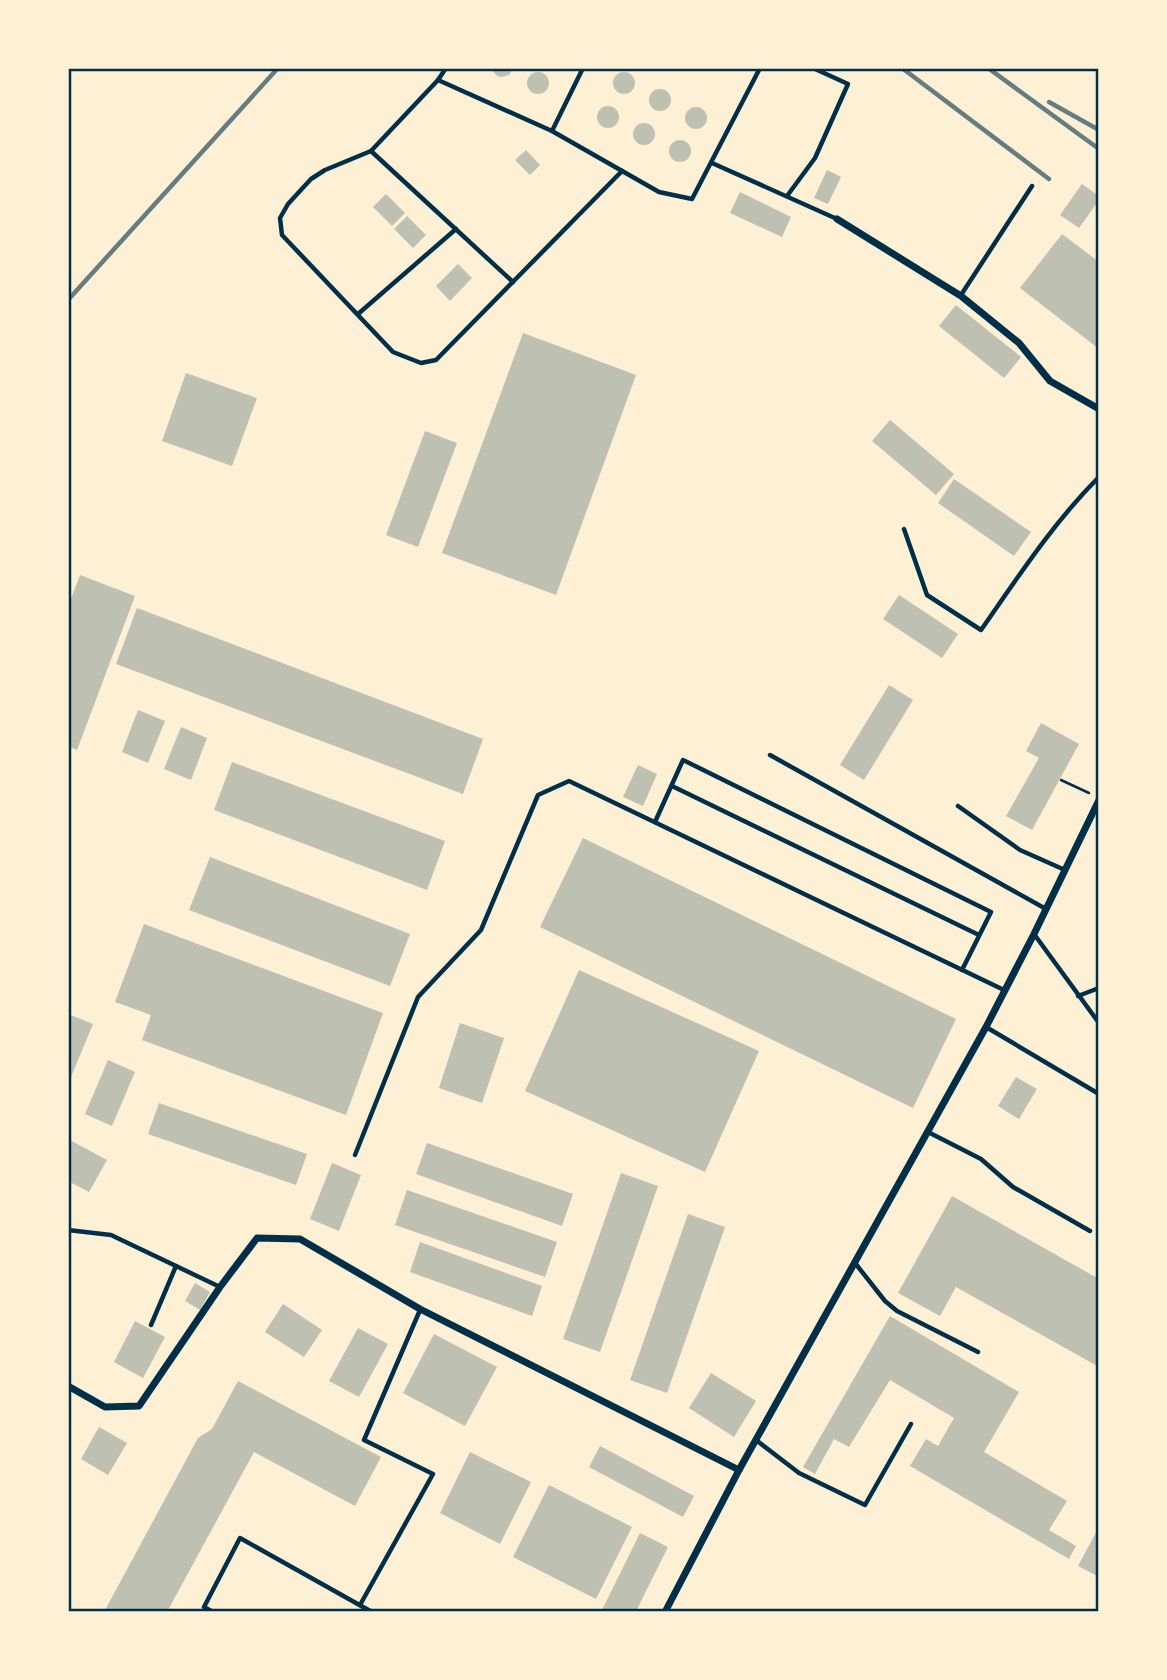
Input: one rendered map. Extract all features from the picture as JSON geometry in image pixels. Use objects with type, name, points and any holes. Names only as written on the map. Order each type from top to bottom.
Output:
[{"type":"street","points":[[837,219],[961,296],[1019,344],[1049,381],[1099,409]]},
{"type":"street","points":[[665,1612],[739,1470],[986,1027],[1099,799]]},
{"type":"street","points":[[68,1386],[105,1407],[139,1406],[220,1287],[257,1238],[300,1240],[420,1309],[739,1470]]},
{"type":"lane","points":[[446,68],[438,80],[371,151],[311,179],[288,204],[280,218],[282,235],[393,352],[421,363],[436,360],[622,171]]},
{"type":"lane","points":[[552,131],[583,68]]},
{"type":"lane","points":[[438,80],[552,131],[659,192],[692,199],[760,68]]},
{"type":"lane","points":[[787,197],[815,158],[848,84],[813,68]]},
{"type":"lane","points":[[371,151],[513,282]]},
{"type":"lane","points":[[712,163],[837,219]]},
{"type":"lane","points":[[961,296],[1032,186]]},
{"type":"lane","points":[[358,314],[456,229]]},
{"type":"lane","points":[[904,529],[927,595],[981,630],[1049,534],[1099,477]]},
{"type":"lane","points":[[770,755],[1046,908]]},
{"type":"lane","points":[[655,822],[683,760],[991,912],[962,970]]},
{"type":"lane","points":[[355,1156],[418,996],[481,930],[538,795],[569,781],[1004,990]]},
{"type":"lane","points":[[672,786],[979,935]]},
{"type":"lane","points":[[958,806],[1020,850],[1065,870]]},
{"type":"lane","points":[[1034,934],[1099,1023]]},
{"type":"lane","points":[[1078,996],[1099,988]]},
{"type":"lane","points":[[986,1027],[1099,1094]]},
{"type":"lane","points":[[928,1132],[981,1159],[1013,1186],[1090,1231]]},
{"type":"lane","points":[[68,1230],[111,1236],[220,1287]]},
{"type":"lane","points":[[855,1263],[885,1301],[897,1311],[978,1352]]},
{"type":"lane","points":[[151,1325],[176,1266]]},
{"type":"lane","points":[[360,1605],[433,1474],[364,1440],[420,1309]]},
{"type":"lane","points":[[757,1440],[799,1473],[865,1505],[911,1424]]},
{"type":"lane","points":[[213,1612],[204,1607],[240,1538],[372,1612]]},
{"type":"path","points":[[1061,780],[1099,799]]},
{"type":"building","points":[[490,68],[513,68],[509,75],[501,77]]},
{"type":"building","points":[[538,72],[546,75],[549,83],[546,91],[538,94],[530,91],[527,83],[530,75]]},
{"type":"building","points":[[624,72],[632,75],[635,83],[632,91],[624,94],[616,91],[613,83],[616,75]]},
{"type":"building","points":[[660,89],[668,92],[671,100],[668,108],[660,111],[652,108],[649,100],[652,92]]},
{"type":"building","points":[[608,106],[616,109],[619,117],[616,125],[608,128],[600,125],[597,117],[600,109]]},
{"type":"building","points":[[696,107],[704,110],[707,118],[704,126],[696,129],[688,126],[685,118],[688,110]]},
{"type":"building","points":[[644,123],[652,126],[655,134],[652,142],[644,145],[636,142],[633,134],[636,126]]},
{"type":"building","points":[[680,140],[688,143],[691,151],[688,159],[680,162],[672,159],[669,151],[672,143]]},
{"type":"building","points":[[526,150],[540,165],[530,175],[515,160]]},
{"type":"building","points":[[827,170],[841,177],[828,204],[814,198]]},
{"type":"building","points":[[1082,184],[1099,196],[1099,200],[1079,228],[1060,215]]},
{"type":"building","points":[[740,192],[791,217],[782,237],[730,213]]},
{"type":"building","points":[[386,194],[405,213],[392,226],[373,207]]},
{"type":"building","points":[[407,216],[426,235],[413,248],[394,229]]},
{"type":"building","points":[[1062,234],[1099,262],[1099,349],[1020,288]]},
{"type":"building","points":[[458,264],[472,278],[450,301],[436,286]]},
{"type":"building","points":[[956,305],[1021,357],[1004,378],[939,326]]},
{"type":"building","points":[[523,333],[636,375],[556,595],[442,553]]},
{"type":"building","points":[[186,373],[257,398],[232,466],[162,441]]},
{"type":"building","points":[[890,420],[954,474],[936,495],[872,441]]},
{"type":"building","points":[[425,431],[457,443],[418,547],[386,535]]},
{"type":"building","points":[[954,479],[1031,532],[1014,556],[938,503]]},
{"type":"building","points":[[80,575],[135,596],[77,750],[68,746],[68,607]]},
{"type":"building","points":[[899,595],[958,634],[942,658],[883,619]]},
{"type":"building","points":[[137,608],[483,739],[463,794],[116,664]]},
{"type":"building","points":[[889,685],[913,700],[864,780],[840,765]]},
{"type":"building","points":[[138,710],[165,721],[148,763],[122,752]]},
{"type":"building","points":[[1041,723],[1079,744],[1032,830],[1006,816],[1039,758],[1026,751]]},
{"type":"building","points":[[181,727],[207,738],[191,780],[164,769]]},
{"type":"building","points":[[232,762],[445,841],[427,890],[214,810]]},
{"type":"building","points":[[638,765],[657,774],[643,806],[623,797]]},
{"type":"building","points":[[583,838],[956,1019],[913,1108],[540,927]]},
{"type":"building","points":[[210,857],[410,934],[390,986],[189,910]]},
{"type":"building","points":[[144,924],[383,1013],[346,1115],[142,1040],[151,1015],[115,1002]]},
{"type":"building","points":[[579,970],[759,1051],[705,1172],[525,1091]]},
{"type":"building","points":[[68,1014],[93,1024],[68,1084]]},
{"type":"building","points":[[460,1023],[504,1038],[482,1103],[439,1088]]},
{"type":"building","points":[[108,1060],[135,1072],[112,1126],[85,1114]]},
{"type":"building","points":[[1016,1077],[1037,1089],[1019,1119],[998,1106]]},
{"type":"building","points":[[159,1103],[307,1154],[296,1185],[148,1134]]},
{"type":"building","points":[[68,1139],[107,1160],[89,1192],[68,1181]]},
{"type":"building","points":[[427,1143],[573,1194],[562,1226],[416,1174]]},
{"type":"building","points":[[332,1163],[361,1175],[339,1231],[310,1219]]},
{"type":"building","points":[[621,1173],[658,1186],[600,1352],[563,1339]]},
{"type":"building","points":[[407,1190],[557,1242],[545,1277],[395,1225]]},
{"type":"building","points":[[952,1196],[1099,1279],[1099,1367],[956,1287],[940,1316],[898,1293]]},
{"type":"building","points":[[688,1214],[725,1227],[667,1393],[630,1380]]},
{"type":"building","points":[[420,1242],[542,1286],[532,1316],[410,1272]]},
{"type":"building","points":[[195,1283],[210,1292],[200,1310],[185,1301]]},
{"type":"building","points":[[283,1304],[322,1330],[304,1357],[265,1332]]},
{"type":"building","points":[[890,1316],[1019,1392],[984,1452],[1067,1501],[1049,1530],[1076,1546],[1069,1559],[910,1466],[926,1439],[938,1446],[954,1418],[890,1380],[849,1447],[834,1439],[815,1474],[803,1467]]},
{"type":"building","points":[[135,1321],[165,1337],[143,1378],[114,1362]]},
{"type":"building","points":[[358,1328],[388,1344],[359,1397],[329,1381]]},
{"type":"building","points":[[434,1334],[497,1367],[465,1426],[403,1393]]},
{"type":"building","points":[[711,1373],[756,1401],[734,1437],[689,1408]]},
{"type":"building","points":[[238,1381],[381,1457],[355,1506],[254,1452],[167,1612],[104,1612],[198,1438],[212,1429]]},
{"type":"building","points":[[99,1427],[127,1443],[108,1475],[81,1459]]},
{"type":"building","points":[[600,1446],[694,1496],[683,1517],[589,1467]]},
{"type":"building","points":[[470,1452],[531,1482],[500,1544],[440,1513]]},
{"type":"building","points":[[549,1485],[632,1527],[596,1599],[513,1557]]},
{"type":"building","points":[[1099,1527],[1099,1577],[1078,1566]]},
{"type":"building","points":[[640,1533],[668,1547],[636,1612],[601,1612]]},
{"type":"railway","points":[[68,300],[278,68]]},
{"type":"railway","points":[[902,68],[1049,179]]},
{"type":"railway","points":[[988,68],[1099,149]]},
{"type":"railway","points":[[1049,102],[1099,130]]}]
